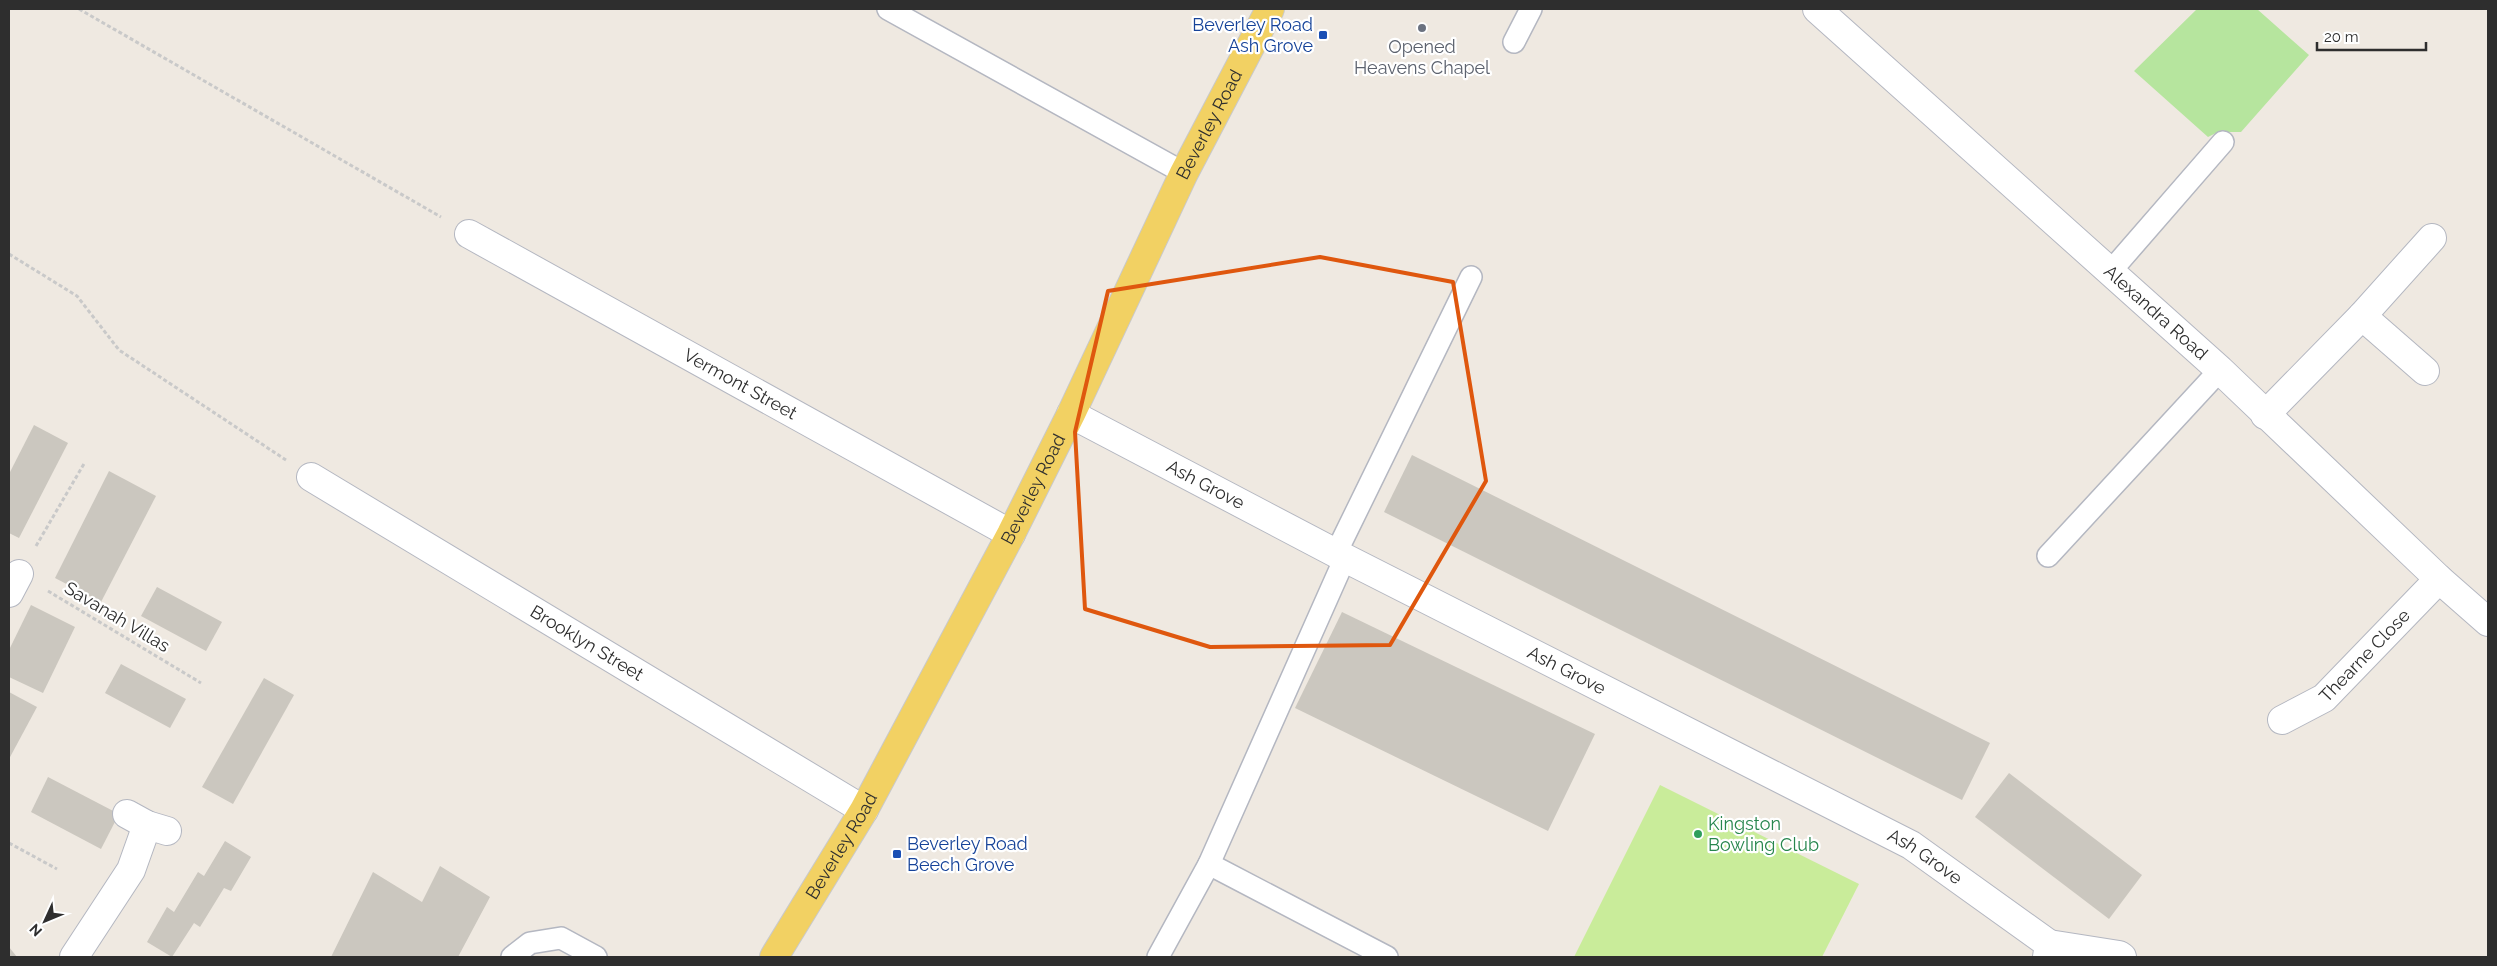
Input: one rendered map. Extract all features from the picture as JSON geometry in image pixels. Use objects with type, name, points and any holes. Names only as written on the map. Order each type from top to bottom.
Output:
[{"type":"main road","name":"Beverley Road","points":[[774,957],[864,810],[1012,534],[1071,414],[1184,173],[1270,9]]},
{"type":"street","name":"Alexandra Road","points":[[1817,9],[2220,370],[2439,579],[2488,620]]},
{"type":"street","name":"Vermont Street","points":[[469,234],[1012,534]]},
{"type":"street","points":[[2265,415],[2362,316],[2432,238]]},
{"type":"street","points":[[2362,316],[2425,370]]},
{"type":"street","name":"Ash Grove","points":[[1071,414],[1340,555],[1911,845],[2048,950],[2119,955],[2122,957]]},
{"type":"street","name":"Brooklyn Street","points":[[311,477],[864,810]]},
{"type":"street","name":"Thearne Close","points":[[2282,720],[2324,698],[2439,579]]},
{"type":"street","points":[[74,957],[131,870],[147,823]]},
{"type":"lane","points":[[888,9],[1184,173]]},
{"type":"lane","points":[[1514,42],[1531,9]]},
{"type":"lane","points":[[2110,272],[2223,142]]},
{"type":"lane","points":[[1158,957],[1209,864],[1340,555],[1471,277]]},
{"type":"lane","points":[[2048,556],[2220,370]]},
{"type":"lane","points":[[1209,864],[1387,957]]},
{"type":"lane","points":[[512,957],[530,943],[561,938],[596,957]]},
{"type":"path","points":[[79,9],[469,234]]},
{"type":"path","points":[[9,254],[77,296],[119,350],[311,477]]},
{"type":"path","points":[[14,583],[85,462]]},
{"type":"path","name":"Savanah Villas","points":[[14,583],[201,683]]},
{"type":"path","points":[[9,842],[57,869]]},
{"type":"highlighted area","points":[[1320,257],[1453,282],[1486,481],[1390,645],[1210,647],[1085,609],[1075,432],[1108,291]]},
{"type":"green space","points":[[2197,9],[2257,9],[2309,55],[2241,132],[2218,132],[2208,137],[2134,71]]},
{"type":"green space","name":"Kingston Bowling Club","points":[[1660,785],[1859,884],[1822,957],[1574,957]]},
{"type":"building","points":[[34,425],[68,443],[19,538],[9,533],[9,474]]},
{"type":"building","points":[[1412,455],[1990,743],[1962,800],[1384,512]]},
{"type":"building","points":[[109,471],[156,496],[101,602],[55,578]]},
{"type":"building","points":[[157,587],[222,622],[206,651],[141,616]]},
{"type":"building","points":[[31,605],[75,627],[43,693],[9,677],[9,650]]},
{"type":"building","points":[[1342,612],[1595,734],[1548,831],[1295,708]]},
{"type":"building","points":[[121,664],[186,699],[170,728],[105,693]]},
{"type":"building","points":[[264,678],[294,695],[233,804],[202,787]]},
{"type":"building","points":[[9,692],[37,707],[9,759]]},
{"type":"building","points":[[2009,773],[2142,875],[2109,919],[1975,817]]},
{"type":"building","points":[[48,777],[119,814],[101,849],[31,812]]},
{"type":"building","points":[[225,841],[251,857],[231,891],[224,888],[200,927],[194,923],[172,957],[147,942],[167,907],[174,912],[198,872],[204,876]]},
{"type":"building","points":[[440,866],[490,897],[458,957],[331,957],[373,872],[422,902]]},
{"type":"building","points":[[9,947],[17,957],[9,957]]},
{"type":"place","name":"Opened Heavens Chapel","points":[[1422,28]]},
{"type":"place","name":"Beverley Road Ash Grove","points":[[1323,35]]},
{"type":"place","name":"Kingston Bowling Club","points":[[1698,834]]},
{"type":"place","name":"Beverley Road Beech Grove","points":[[897,854]]}]
